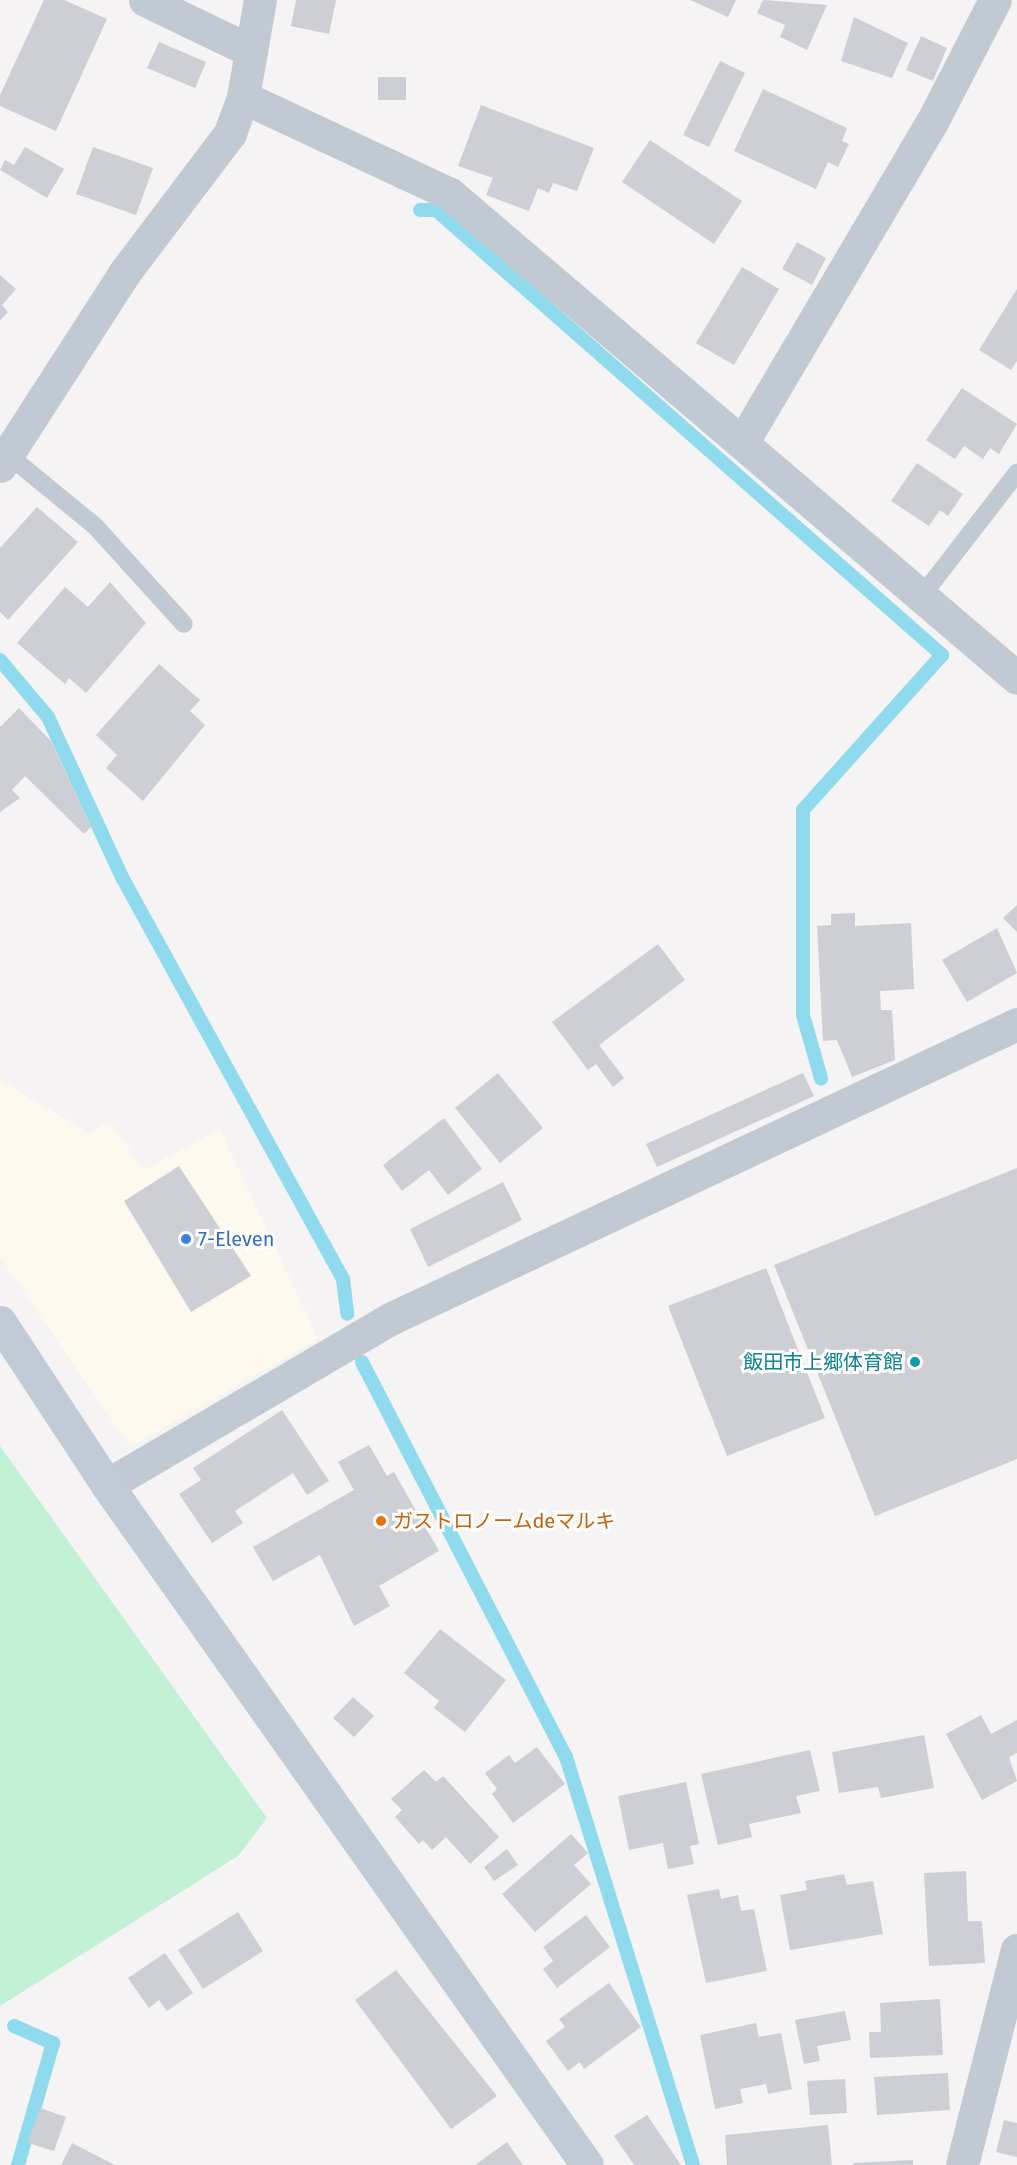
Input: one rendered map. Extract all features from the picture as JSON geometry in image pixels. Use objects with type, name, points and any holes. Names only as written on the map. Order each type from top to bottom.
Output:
[{"type":"street","points":[[145,0],[251,51]]},
{"type":"street","points":[[3,460],[125,272],[230,133],[243,97],[260,0]]},
{"type":"street","points":[[742,443],[932,122],[996,0]]},
{"type":"street","points":[[243,97],[450,194],[1017,678]]},
{"type":"street","points":[[107,1485],[392,1318],[1017,1024]]},
{"type":"street","points":[[0,1322],[107,1485],[587,2165]]},
{"type":"street","points":[[962,2165],[1017,1950]]},
{"type":"lane","points":[[3,460],[95,526],[184,624]]},
{"type":"lane","points":[[921,597],[1017,473]]},
{"type":"shaded area","points":[[0,1080],[89,1133],[110,1121],[143,1170],[220,1129],[318,1339],[130,1447],[0,1257]]},
{"type":"green space","points":[[0,1446],[267,1818],[238,1856],[0,2006]]},
{"type":"building","points":[[44,0],[64,0],[107,19],[56,131],[0,106],[0,95]]},
{"type":"building","points":[[296,0],[336,0],[329,34],[291,26]]},
{"type":"building","points":[[690,0],[736,0],[728,17]]},
{"type":"building","points":[[763,0],[827,5],[807,50],[780,37],[785,25],[757,13]]},
{"type":"building","points":[[854,17],[908,43],[892,78],[841,61]]},
{"type":"building","points":[[921,36],[947,48],[933,81],[906,70]]},
{"type":"building","points":[[159,42],[206,62],[195,88],[147,68]]},
{"type":"building","points":[[720,61],[745,73],[709,147],[683,135]]},
{"type":"building","points":[[378,77],[406,77],[406,100],[378,100]]},
{"type":"building","points":[[763,89],[847,128],[842,141],[849,144],[838,167],[828,162],[816,189],[734,151]]},
{"type":"building","points":[[481,105],[594,148],[577,191],[553,183],[549,193],[538,188],[529,211],[486,195],[493,178],[458,166]]},
{"type":"building","points":[[650,140],[742,201],[714,244],[622,182]]},
{"type":"building","points":[[25,147],[64,169],[47,198],[0,170],[5,160],[14,165]]},
{"type":"building","points":[[93,147],[153,168],[136,215],[76,194]]},
{"type":"building","points":[[797,242],[826,258],[812,285],[782,269]]},
{"type":"building","points":[[742,267],[779,289],[734,365],[696,343]]},
{"type":"building","points":[[0,275],[16,289],[2,305],[8,312],[0,321]]},
{"type":"building","points":[[1017,289],[1017,361],[1011,370],[979,350]]},
{"type":"building","points":[[962,388],[1017,424],[999,454],[990,448],[983,459],[964,446],[955,459],[926,440]]},
{"type":"building","points":[[917,463],[963,494],[948,516],[940,510],[929,526],[891,501]]},
{"type":"building","points":[[37,507],[78,542],[8,620],[0,612],[0,548]]},
{"type":"building","points":[[110,582],[146,623],[86,693],[69,678],[65,684],[17,643],[65,587],[88,607]]},
{"type":"building","points":[[159,664],[200,700],[190,711],[205,725],[143,801],[106,768],[117,755],[96,735]]},
{"type":"building","points":[[19,708],[51,741],[91,827],[84,834],[25,776],[12,790],[20,798],[0,812],[0,727]]},
{"type":"building","points":[[1017,905],[1017,932],[1003,918]]},
{"type":"building","points":[[855,913],[855,926],[911,923],[914,989],[880,991],[881,1010],[892,1010],[895,1060],[852,1077],[837,1040],[823,1041],[817,926],[831,925],[831,914]]},
{"type":"building","points":[[997,928],[1017,973],[967,1002],[942,960]]},
{"type":"building","points":[[658,944],[685,980],[599,1045],[624,1078],[613,1087],[596,1064],[588,1070],[552,1022]]},
{"type":"building","points":[[498,1073],[543,1128],[500,1163],[455,1108]]},
{"type":"building","points":[[803,1073],[814,1096],[657,1167],[646,1144]]},
{"type":"building","points":[[444,1118],[482,1169],[448,1195],[429,1170],[402,1191],[383,1165]]},
{"type":"building","name":"7-Eleven","points":[[179,1166],[251,1276],[191,1312],[124,1201]]},
{"type":"building","name":"飯田市上郷体育館","points":[[1017,1168],[1017,1459],[875,1516],[774,1265]]},
{"type":"building","points":[[503,1182],[522,1220],[428,1267],[410,1229]]},
{"type":"building","points":[[766,1268],[825,1418],[727,1456],[668,1306]]},
{"type":"building","points":[[282,1410],[329,1481],[307,1495],[293,1473],[235,1511],[243,1523],[212,1543],[179,1494],[201,1480],[193,1468]]},
{"type":"building","points":[[369,1445],[387,1476],[394,1472],[439,1551],[379,1586],[390,1606],[354,1626],[320,1555],[273,1581],[253,1547],[354,1490],[338,1462]]},
{"type":"building","points":[[440,1629],[506,1680],[465,1732],[434,1708],[439,1701],[404,1673]]},
{"type":"building","points":[[353,1697],[374,1716],[354,1737],[333,1718]]},
{"type":"building","points":[[981,1715],[991,1734],[1017,1720],[1017,1753],[1009,1757],[1017,1781],[982,1800],[946,1734]]},
{"type":"building","points":[[924,1735],[934,1788],[881,1798],[878,1787],[839,1793],[832,1752]]},
{"type":"building","points":[[537,1747],[565,1784],[513,1823],[492,1794],[497,1789],[485,1773],[509,1755],[515,1763]]},
{"type":"building","points":[[810,1750],[820,1791],[796,1796],[801,1813],[749,1824],[752,1837],[718,1845],[701,1774]]},
{"type":"building","points":[[424,1770],[436,1782],[443,1776],[499,1837],[470,1864],[446,1837],[432,1850],[423,1840],[419,1844],[395,1817],[402,1810],[391,1799]]},
{"type":"building","points":[[686,1782],[699,1844],[690,1846],[694,1864],[668,1869],[663,1843],[629,1850],[618,1796]]},
{"type":"building","points":[[571,1834],[588,1853],[574,1865],[591,1884],[535,1932],[502,1894]]},
{"type":"building","points":[[507,1849],[518,1865],[494,1881],[484,1867]]},
{"type":"building","points":[[966,1871],[968,1921],[982,1921],[985,1963],[929,1966],[924,1873]]},
{"type":"building","points":[[844,1874],[847,1885],[873,1881],[883,1934],[790,1950],[780,1895],[807,1890],[805,1881]]},
{"type":"building","points":[[719,1889],[721,1899],[738,1895],[741,1911],[754,1909],[767,1971],[706,1983],[687,1895]]},
{"type":"building","points":[[238,1912],[263,1951],[203,1989],[178,1950]]},
{"type":"building","points":[[586,1915],[610,1947],[557,1988],[543,1969],[553,1961],[543,1947]]},
{"type":"building","points":[[165,1953],[193,1993],[167,2011],[159,2000],[149,2008],[128,1978]]},
{"type":"building","points":[[396,1970],[497,2096],[451,2129],[355,2000]]},
{"type":"building","points":[[609,1983],[641,2027],[584,2069],[580,2062],[568,2071],[546,2041],[565,2027],[559,2019]]},
{"type":"building","points":[[940,1999],[943,2055],[870,2058],[869,2032],[881,2032],[880,2003]]},
{"type":"building","points":[[845,2011],[851,2040],[817,2046],[820,2061],[804,2064],[795,2020]]},
{"type":"building","points":[[756,2023],[759,2037],[781,2033],[792,2089],[768,2094],[766,2084],[740,2089],[743,2103],[715,2109],[700,2035]]},
{"type":"building","points":[[948,2073],[950,2110],[877,2115],[874,2077]]},
{"type":"building","points":[[845,2079],[847,2113],[810,2115],[807,2081]]},
{"type":"building","points":[[40,2108],[66,2117],[54,2151],[28,2143]]},
{"type":"building","points":[[647,2115],[681,2165],[634,2165],[614,2136]]},
{"type":"building","points":[[1004,2120],[1017,2123],[1017,2157],[996,2152]]},
{"type":"building","points":[[828,2125],[832,2165],[727,2165],[725,2135]]},
{"type":"building","points":[[507,2142],[523,2165],[475,2165]]},
{"type":"building","points":[[72,2143],[115,2165],[61,2165]]},
{"type":"building","points":[[913,2160],[913,2165],[854,2165],[853,2163]]},
{"type":"waterway","points":[[420,210],[436,210],[942,655],[803,810],[803,1015],[821,1078]]},
{"type":"waterway","points":[[0,660],[48,717],[123,879],[343,1279],[347,1314]]},
{"type":"waterway","points":[[362,1362],[566,1757],[693,2165]]},
{"type":"waterway","points":[[14,2026],[53,2043],[18,2165]]},
{"type":"place","name":"7-Eleven","points":[[186,1239]]},
{"type":"place","name":"飯田市上郷体育館","points":[[915,1362]]},
{"type":"place","name":"ガストロノームdeマルキ","points":[[381,1521]]}]
